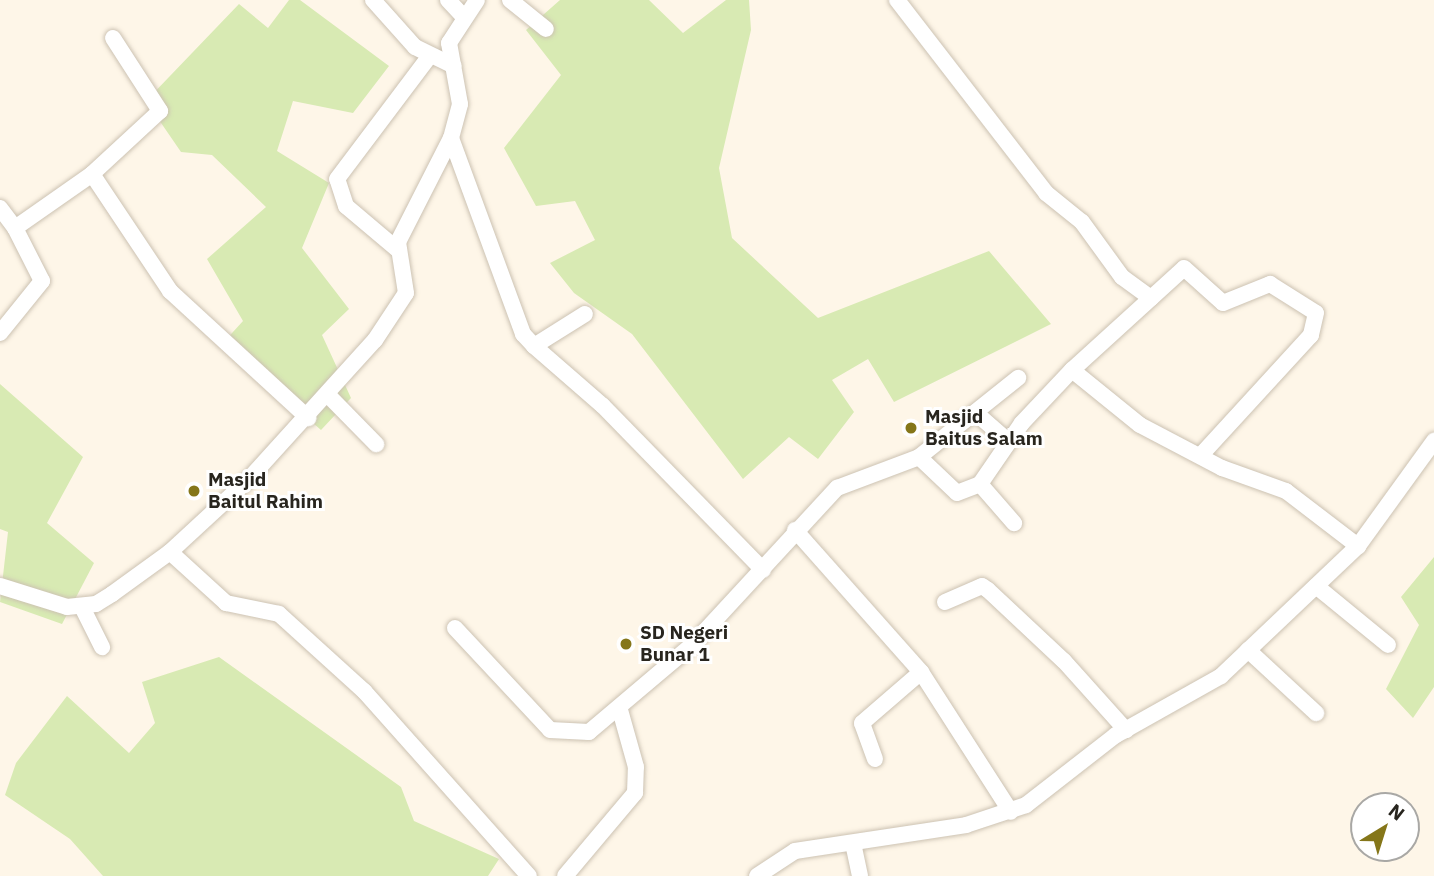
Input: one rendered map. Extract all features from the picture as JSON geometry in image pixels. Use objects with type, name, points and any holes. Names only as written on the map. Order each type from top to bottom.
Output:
[{"type":"street","points":[[373,0],[429,57],[454,66]]},
{"type":"street","points":[[448,0],[463,16]]},
{"type":"street","points":[[398,250],[452,138],[460,104],[450,43],[463,16],[477,0]]},
{"type":"street","points":[[510,0],[546,29]]},
{"type":"street","points":[[897,0],[1046,193],[1082,222],[1122,277],[1150,298]]},
{"type":"street","points":[[15,228],[92,174],[160,111],[113,38]]},
{"type":"street","points":[[0,586],[82,607],[104,599],[170,552],[308,418],[401,305],[407,278],[398,250],[346,206],[337,179],[429,57]]},
{"type":"street","points":[[452,138],[513,320],[534,346],[603,406],[763,570]]},
{"type":"street","points":[[92,174],[170,291],[308,418]]},
{"type":"street","points":[[0,208],[15,228],[42,281],[0,333]]},
{"type":"street","points":[[919,457],[957,493],[981,484],[1008,441],[1072,370],[1150,298],[1187,268],[1223,303],[1270,284],[1316,313],[1311,335],[1200,456]]},
{"type":"street","points":[[534,346],[585,314]]},
{"type":"street","points":[[1072,370],[1140,425],[1200,456],[1286,491],[1358,546]]},
{"type":"street","points":[[455,628],[550,730],[589,732],[620,710],[763,570],[795,530],[837,488],[919,457],[977,414],[1018,378]]},
{"type":"street","points":[[328,395],[376,444]]},
{"type":"street","points":[[977,414],[1008,441]]},
{"type":"street","points":[[757,876],[794,851],[853,843],[1011,812],[1126,730],[1199,692],[1248,650],[1358,546],[1434,441]]},
{"type":"street","points":[[981,484],[1014,523]]},
{"type":"street","points":[[795,530],[921,672],[1011,812]]},
{"type":"street","points":[[170,552],[226,603],[279,614],[345,674],[529,876]]},
{"type":"street","points":[[945,602],[982,586],[988,590],[1064,661],[1126,730]]},
{"type":"street","points":[[1316,586],[1388,645]]},
{"type":"street","points":[[82,607],[102,647]]},
{"type":"street","points":[[1248,650],[1316,713]]},
{"type":"street","points":[[875,759],[862,723],[921,672]]},
{"type":"street","points":[[565,876],[635,793],[636,767],[620,710]]},
{"type":"street","points":[[853,843],[860,876]]},
{"type":"green space","points":[[289,0],[300,0],[389,66],[353,113],[293,101],[277,151],[329,183],[302,248],[349,309],[322,335],[351,398],[321,430],[222,344],[243,321],[207,259],[266,207],[212,155],[181,152],[146,101],[239,4],[268,28]]},
{"type":"green space","points":[[560,0],[649,0],[683,33],[726,0],[749,0],[751,30],[719,168],[732,238],[818,318],[989,251],[1051,324],[894,402],[868,359],[832,380],[854,412],[818,459],[789,437],[743,479],[632,334],[574,293],[550,263],[595,240],[575,201],[536,206],[504,148],[561,75],[526,30]]},
{"type":"green space","points":[[0,384],[83,457],[47,523],[94,563],[62,624],[0,602],[8,532],[0,529]]},
{"type":"green space","points":[[1434,557],[1434,687],[1413,718],[1386,689],[1419,625],[1401,597]]},
{"type":"green space","points":[[219,657],[401,787],[414,821],[499,859],[488,876],[103,876],[70,839],[5,795],[16,763],[67,696],[129,753],[155,723],[142,682]]},
{"type":"place","name":"Masjid Baitus Salam","points":[[911,428]]},
{"type":"place","name":"Masjid Baitul Rahim","points":[[194,491]]},
{"type":"place","name":"SD Negeri Bunar 1","points":[[626,644]]}]
